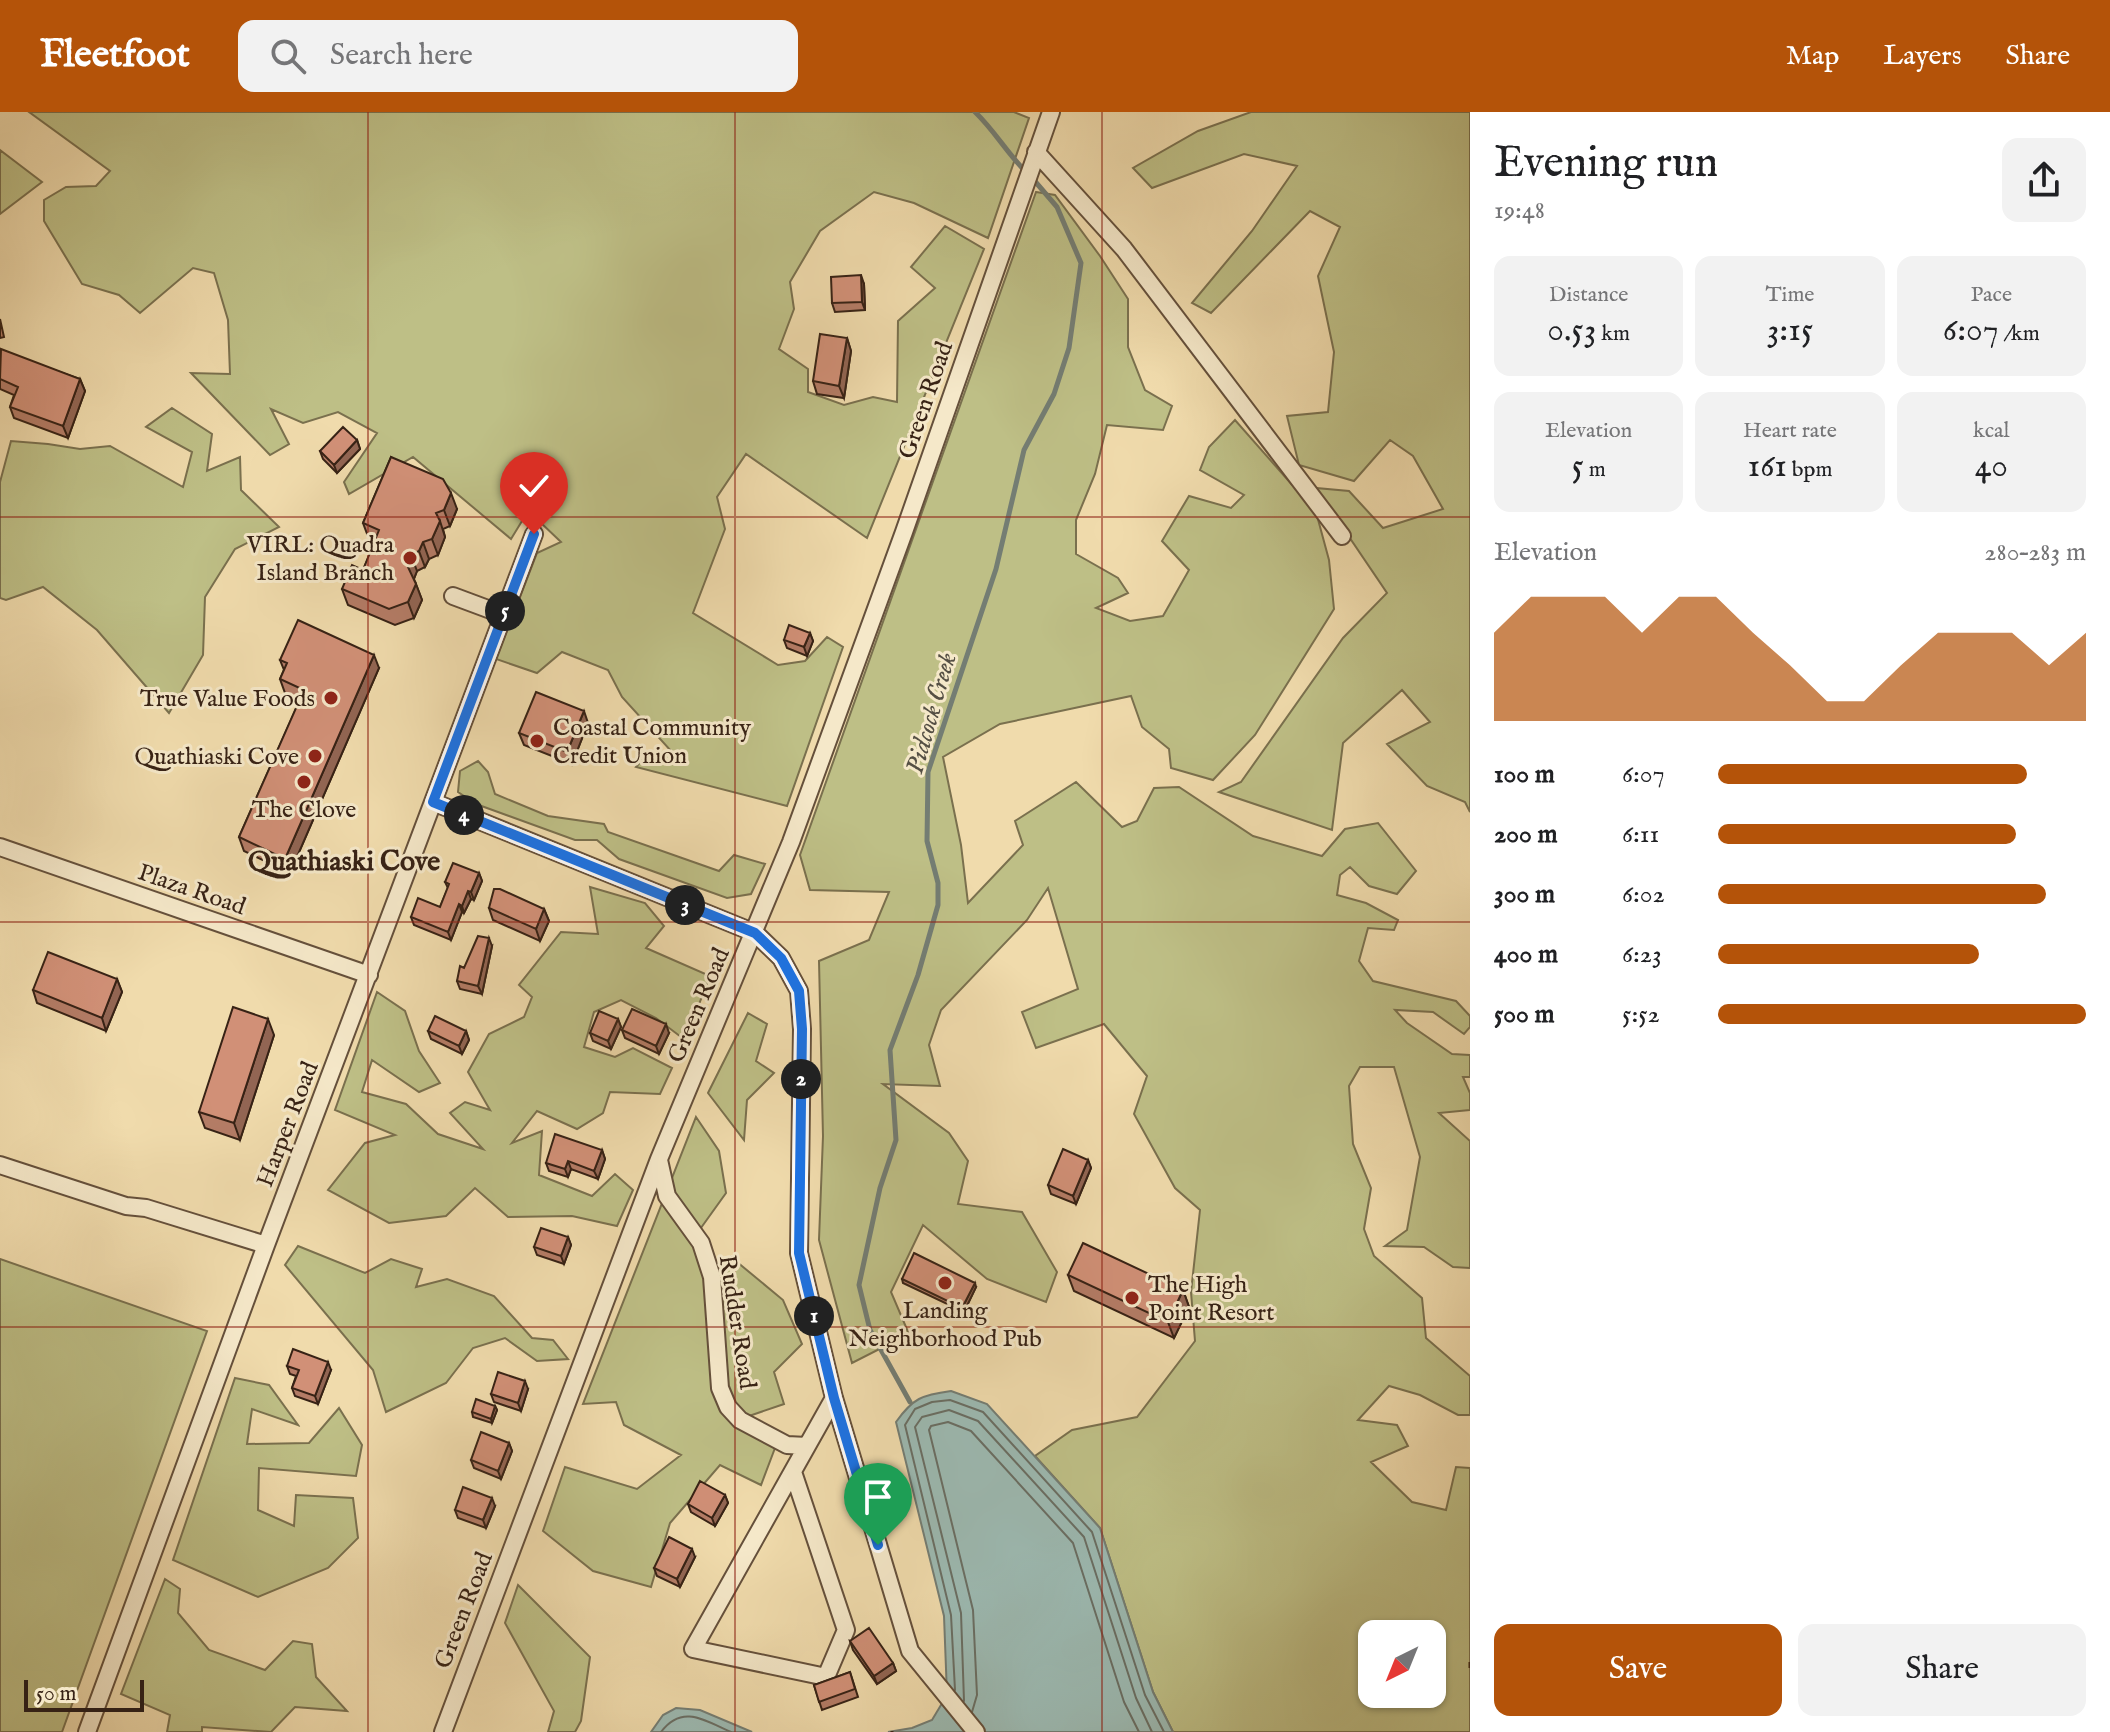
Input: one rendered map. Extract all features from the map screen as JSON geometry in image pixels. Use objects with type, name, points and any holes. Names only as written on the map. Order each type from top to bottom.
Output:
[{"type":"street","name":"Green Road","points":[[443,1732],[659,1159],[791,842],[899,547],[1051,112]]},
{"type":"street","points":[[1036,152],[1124,249],[1342,536]]},
{"type":"street","name":"Harper Road","points":[[87,1732],[266,1245],[534,534]]},
{"type":"street","points":[[453,596],[504,615]]},
{"type":"street","points":[[433,802],[755,933],[781,958],[799,991],[802,1029],[799,1253],[834,1398],[910,1651],[976,1732]]},
{"type":"street","name":"Plaza Road","points":[[0,847],[369,975]]},
{"type":"street","name":"Rudder Road","points":[[659,1159],[667,1196],[701,1243],[712,1277],[720,1388],[728,1407],[740,1420],[787,1445],[807,1446]]},
{"type":"street","points":[[0,1165],[126,1206],[146,1208],[266,1245]]},
{"type":"street","points":[[793,1472],[846,1630],[826,1677],[693,1649],[834,1398]]},
{"type":"path","points":[[1470,1662],[1470,1668]]},
{"type":"green space","points":[[29,112],[1014,112],[1029,118],[988,238],[914,203],[874,192],[820,231],[790,282],[794,309],[779,349],[808,369],[808,392],[844,405],[873,397],[897,402],[898,321],[935,288],[911,267],[945,226],[984,249],[867,538],[746,454],[717,497],[725,529],[693,613],[778,665],[805,661],[827,637],[843,647],[787,806],[636,767],[649,752],[672,752],[622,697],[608,670],[562,652],[537,673],[496,659],[537,553],[561,542],[540,522],[522,521],[511,539],[413,457],[349,494],[344,482],[377,433],[338,412],[303,423],[271,409],[289,444],[270,455],[191,373],[230,374],[228,320],[214,273],[193,268],[140,313],[119,295],[82,284],[44,221],[44,200],[66,187],[96,186],[110,171]]},
{"type":"green space","points":[[1251,112],[1470,112],[1470,812],[1465,802],[1427,786],[1387,744],[1430,722],[1402,690],[1343,743],[1332,830],[1219,792],[1241,782],[1343,638],[1387,593],[1316,488],[1349,491],[1383,528],[1443,509],[1413,456],[1390,440],[1354,481],[1299,465],[1287,416],[1328,412],[1334,352],[1318,276],[1340,227],[1310,211],[1211,313],[1192,303],[1252,231],[1297,166],[1244,154],[1152,188],[1133,168],[1198,131]]},
{"type":"green space","points":[[0,150],[42,182],[0,214]]},
{"type":"green space","points":[[1036,192],[1055,195],[1128,299],[1128,347],[1145,390],[1172,406],[1163,430],[1107,425],[1095,474],[1076,520],[1076,554],[1118,578],[1128,593],[1096,608],[1130,621],[1163,616],[1189,570],[1162,541],[1189,496],[1231,508],[1244,495],[1200,470],[1209,447],[1235,420],[1316,512],[1329,560],[1334,609],[1255,735],[1213,780],[1171,768],[1169,749],[1142,727],[1131,696],[1000,724],[943,757],[961,845],[968,903],[1023,845],[1015,821],[1076,782],[1122,827],[1137,821],[1154,788],[1179,787],[1253,836],[1322,856],[1345,829],[1378,823],[1416,871],[1397,894],[1369,886],[1350,867],[1340,875],[1337,895],[1366,903],[1398,920],[1394,930],[1368,928],[1359,961],[1373,981],[1456,1001],[1470,1016],[1470,1027],[1464,1034],[1433,1012],[1395,1010],[1407,1023],[1452,1054],[1470,1055],[1470,1077],[1463,1077],[1470,1093],[1470,1110],[1439,1113],[1470,1141],[1470,1268],[1453,1267],[1424,1247],[1385,1246],[1407,1230],[1420,1157],[1394,1067],[1360,1067],[1349,1086],[1353,1144],[1371,1188],[1364,1229],[1374,1256],[1422,1298],[1426,1338],[1470,1376],[1470,1415],[1458,1415],[1420,1395],[1389,1386],[1358,1420],[1397,1425],[1408,1446],[1371,1462],[1412,1502],[1446,1510],[1456,1467],[1470,1468],[1470,1732],[1173,1732],[1153,1692],[1100,1528],[1035,1456],[1072,1430],[1137,1417],[1195,1341],[1191,1292],[1200,1210],[1175,1188],[1134,1114],[1147,1076],[1104,1024],[1036,1048],[1022,1012],[1078,989],[1048,888],[1027,920],[941,1010],[929,1045],[940,1086],[883,1084],[949,1133],[968,1161],[958,1204],[1022,1212],[1057,1272],[1046,1302],[987,1279],[923,1225],[891,1292],[909,1334],[852,1363],[819,1240],[823,1136],[819,961],[869,940],[889,892],[810,890],[800,855]]},
{"type":"green space","points":[[172,408],[212,434],[207,471],[240,457],[241,490],[279,527],[235,549],[205,597],[203,655],[169,713],[97,630],[43,587],[6,600],[0,598],[0,482],[11,441],[80,449],[110,446],[183,487],[192,452],[146,427]]},
{"type":"green space","points":[[478,761],[488,772],[495,794],[548,816],[604,824],[608,832],[719,871],[734,855],[765,864],[751,894],[727,898],[619,859],[597,840],[575,840],[476,804],[458,792],[460,771]]},
{"type":"green space","points":[[590,887],[645,903],[664,926],[646,948],[710,976],[685,1040],[656,1018],[621,1000],[594,1012],[584,1047],[615,1057],[633,1048],[672,1068],[660,1094],[610,1092],[603,1113],[577,1129],[537,1111],[512,1143],[542,1131],[539,1175],[592,1196],[615,1174],[633,1190],[617,1226],[572,1216],[508,1217],[475,1188],[446,1216],[389,1223],[328,1190],[365,1143],[395,1135],[335,1110],[377,992],[405,1011],[419,1051],[440,1083],[419,1092],[372,1060],[362,1092],[406,1104],[438,1134],[483,1149],[450,1113],[465,1102],[490,1110],[468,1072],[489,1034],[524,1017],[532,997],[519,985],[561,932],[598,934]]},
{"type":"green space","points":[[748,1013],[767,1024],[756,1061],[774,1073],[747,1100],[744,1140],[708,1093]]},
{"type":"green space","points":[[696,1117],[719,1151],[726,1193],[693,1239],[721,1290],[731,1257],[783,1300],[802,1344],[774,1372],[784,1404],[749,1416],[775,1448],[761,1485],[720,1465],[670,1523],[651,1587],[593,1571],[543,1531],[565,1467],[637,1489],[681,1455],[624,1425],[616,1402],[583,1404]]},
{"type":"green space","points":[[298,1246],[365,1273],[391,1259],[422,1269],[416,1287],[447,1279],[494,1296],[532,1338],[553,1340],[568,1359],[537,1361],[505,1338],[473,1348],[446,1383],[386,1412],[373,1370],[285,1265]]},
{"type":"green space","points":[[0,1259],[207,1331],[62,1732],[0,1732]]},
{"type":"green space","points":[[235,1378],[269,1385],[298,1425],[252,1409],[247,1444],[309,1443],[339,1408],[362,1445],[356,1476],[259,1468],[258,1510],[294,1526],[296,1495],[353,1498],[358,1538],[328,1568],[258,1597],[173,1560]]},
{"type":"green space","points":[[165,1579],[180,1589],[178,1613],[209,1650],[265,1670],[293,1641],[312,1644],[316,1677],[347,1711],[295,1707],[271,1732],[202,1727],[202,1732],[167,1732],[170,1715],[121,1694]]},
{"type":"green space","points":[[518,1585],[590,1657],[581,1721],[575,1732],[548,1732],[554,1711],[505,1623]]},
{"type":"water","points":[[951,1391],[987,1404],[1100,1528],[1153,1692],[1173,1732],[888,1732],[912,1728],[932,1720],[947,1695],[944,1616],[896,1422],[919,1399]]},
{"type":"water","points":[[676,1708],[700,1710],[752,1732],[651,1732],[663,1715]]},
{"type":"building","points":[[861,275],[862,302],[832,303],[831,277]]},
{"type":"building","points":[[820,334],[847,338],[839,386],[813,381]]},
{"type":"building","points":[[1,349],[80,379],[63,426],[10,407],[18,387],[0,379]]},
{"type":"building","points":[[343,427],[357,440],[334,465],[320,451]]},
{"type":"building","points":[[391,457],[443,479],[451,493],[444,510],[436,513],[440,521],[432,539],[423,542],[419,551],[411,555],[407,565],[416,584],[408,602],[389,609],[342,589],[352,565],[363,570],[379,530],[363,523]]},
{"type":"building","points":[[298,620],[374,655],[285,859],[239,837],[304,690],[280,679],[287,663],[280,660]]},
{"type":"building","points":[[789,625],[810,633],[804,647],[784,640]]},
{"type":"building","points":[[536,692],[584,711],[567,752],[519,733]]},
{"type":"building","points":[[453,863],[479,873],[462,906],[459,904],[448,932],[411,917],[418,898],[440,907]]},
{"type":"building","points":[[494,889],[544,909],[536,929],[489,908]]},
{"type":"building","points":[[478,936],[489,938],[478,986],[457,981],[460,966],[464,968]]},
{"type":"building","points":[[48,952],[117,979],[102,1018],[33,990]]},
{"type":"building","points":[[233,1007],[268,1019],[234,1123],[199,1112]]},
{"type":"building","points":[[632,1009],[666,1024],[656,1046],[622,1030]]},
{"type":"building","points":[[599,1011],[618,1019],[608,1041],[590,1033]]},
{"type":"building","points":[[435,1016],[466,1031],[459,1046],[428,1031]]},
{"type":"building","points":[[555,1134],[602,1150],[594,1171],[568,1161],[565,1169],[546,1163]]},
{"type":"building","points":[[1063,1149],[1088,1160],[1073,1196],[1048,1185]]},
{"type":"building","points":[[541,1228],[568,1237],[561,1256],[534,1247]]},
{"type":"building","points":[[1083,1243],[1183,1290],[1168,1322],[1068,1275]]},
{"type":"building","points":[[914,1253],[975,1283],[962,1308],[902,1279]]},
{"type":"building","points":[[293,1349],[328,1362],[315,1396],[292,1388],[299,1370],[287,1366]]},
{"type":"building","points":[[498,1372],[525,1381],[518,1403],[491,1394]]},
{"type":"building","points":[[476,1399],[495,1406],[491,1419],[472,1412]]},
{"type":"building","points":[[481,1432],[509,1443],[498,1471],[471,1460]]},
{"type":"building","points":[[700,1481],[725,1495],[712,1518],[688,1504]]},
{"type":"building","points":[[463,1487],[492,1498],[483,1520],[455,1510]]},
{"type":"building","points":[[669,1537],[692,1549],[677,1579],[654,1568]]},
{"type":"building","points":[[869,1628],[893,1663],[874,1676],[850,1641]]},
{"type":"building","points":[[850,1672],[855,1689],[819,1702],[814,1685]]},
{"type":"waterway","name":"Pidcock Creek","points":[[975,112],[1026,172]]},
{"type":"waterway","name":"Pidcock Creek","points":[[910,1402],[870,1330],[859,1285],[880,1188],[896,1140],[890,1050],[918,975],[938,905],[938,883],[927,841],[928,772],[996,569],[1024,450],[1054,394],[1069,348],[1081,263],[1057,207],[1033,179]]},
{"type":"place","name":"VIRL: Quadra Island Branch","points":[[410,558]]},
{"type":"place","name":"True Value Foods","points":[[331,698]]},
{"type":"place","name":"Coastal Community Credit Union","points":[[537,741]]},
{"type":"place","name":"Quathiaski Cove","points":[[315,756]]},
{"type":"place","name":"The Clove","points":[[304,782]]},
{"type":"place","name":"Landing Neighborhood Pub","points":[[945,1283]]},
{"type":"place","name":"The High Point Resort","points":[[1132,1298]]},
{"type":"district","name":"Quathiaski Cove","points":[[344,860]]},
{"type":"route","points":[[534,534],[433,802],[755,933],[781,958],[799,991],[802,1029],[799,1253],[834,1398],[878,1545]]}]
